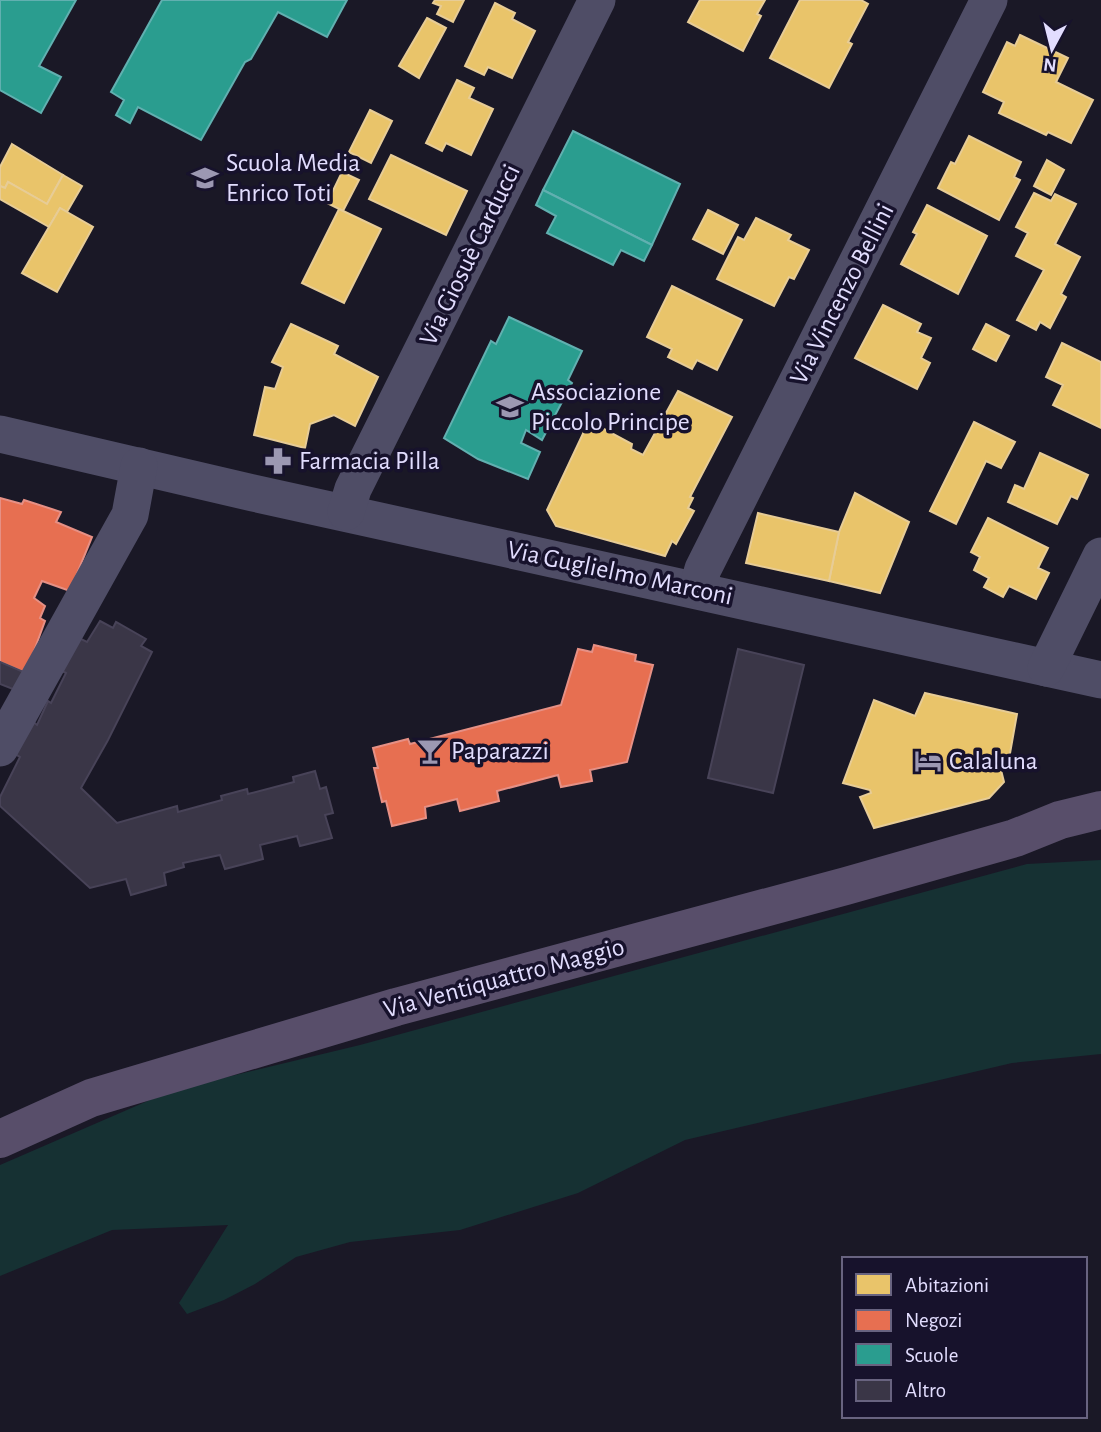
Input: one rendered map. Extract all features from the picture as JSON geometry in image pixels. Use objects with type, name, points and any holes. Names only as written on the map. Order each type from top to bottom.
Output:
[{"type":"main road","name":"Via Ventiquattro Maggio","points":[[0,1139],[91,1098],[370,1015],[1015,838],[1060,820],[1101,810]]},
{"type":"main road","name":"Via Ventiquattro Maggio","points":[[1015,838],[1101,835]]},
{"type":"street","name":"Via Giosuè Carducci","points":[[346,512],[353,489],[597,0]]},
{"type":"street","name":"Via Vincenzo Bellini","points":[[697,589],[709,557],[989,0]]},
{"type":"street","name":"Via Guglielmo Marconi","points":[[0,434],[1101,680]]},
{"type":"street","points":[[0,748],[130,515],[139,466]]},
{"type":"street","points":[[1045,668],[1101,556]]},
{"type":"green space","points":[[1101,860],[1101,1054],[1012,1063],[685,1140],[578,1193],[460,1230],[350,1242],[296,1257],[255,1284],[224,1300],[187,1314],[179,1303],[228,1225],[112,1230],[0,1276],[0,1165],[173,1090],[360,1045],[1027,864]]},
{"type":"building: Abitazioni","points":[[435,0],[464,0],[453,22],[437,14],[441,6],[433,3]]},
{"type":"building: Abitazioni","points":[[700,0],[765,0],[757,14],[761,16],[743,51],[688,22]]},
{"type":"building: Abitazioni","points":[[800,0],[861,0],[868,4],[848,42],[852,44],[829,88],[770,58]]},
{"type":"building: Abitazioni","points":[[495,3],[515,13],[512,19],[535,31],[512,78],[488,67],[484,75],[465,66]]},
{"type":"building: Abitazioni","points":[[427,18],[446,28],[419,78],[399,66]]},
{"type":"building: Abitazioni","points":[[1020,35],[1068,58],[1056,82],[1093,100],[1071,143],[1048,132],[1046,135],[999,113],[1004,102],[983,92],[1007,42],[1015,46]]},
{"type":"building: Abitazioni","points":[[457,80],[474,88],[469,98],[493,109],[471,155],[446,143],[442,151],[426,143]]},
{"type":"building: Abitazioni","points":[[370,110],[392,121],[371,163],[349,152]]},
{"type":"building: Abitazioni","points":[[969,136],[1021,162],[1014,177],[1020,180],[999,220],[938,188],[951,162],[955,164]]},
{"type":"building: Abitazioni","points":[[12,144],[63,175],[47,204],[8,182],[5,188],[0,186],[0,167]]},
{"type":"building: Abitazioni","points":[[391,155],[467,191],[446,235],[369,199]]},
{"type":"building: Abitazioni","points":[[1047,160],[1064,170],[1051,195],[1034,186]]},
{"type":"building: Abitazioni","points":[[342,172],[359,180],[343,211],[327,203]]},
{"type":"building: Abitazioni","points":[[63,175],[82,186],[67,212],[60,208],[49,227],[0,199],[0,186],[5,188],[8,182],[47,204]]},
{"type":"building: Abitazioni","points":[[1034,193],[1051,201],[1055,194],[1076,204],[1055,244],[1080,257],[1061,294],[1066,297],[1050,328],[1040,322],[1036,330],[1017,320],[1044,270],[1016,256],[1028,233],[1016,227]]},
{"type":"building: Abitazioni","points":[[927,205],[987,236],[958,294],[901,264],[917,234],[913,232]]},
{"type":"building: Abitazioni","points":[[60,208],[93,227],[57,292],[22,273]]},
{"type":"building: Abitazioni","points":[[339,209],[381,229],[344,303],[302,283]]},
{"type":"building: Abitazioni","points":[[708,210],[738,225],[723,254],[693,239]]},
{"type":"building: Abitazioni","points":[[756,218],[791,235],[788,240],[809,250],[794,279],[789,277],[774,306],[717,279],[738,237],[744,240]]},
{"type":"building: Abitazioni","points":[[672,286],[742,320],[717,370],[697,360],[692,369],[668,357],[672,349],[647,337]]},
{"type":"building: Abitazioni","points":[[883,305],[921,324],[917,332],[931,338],[921,358],[930,363],[917,389],[855,358]]},
{"type":"building: Abitazioni","points":[[291,324],[338,346],[334,354],[378,377],[355,426],[334,415],[310,424],[305,448],[254,435],[265,387],[275,389],[283,367],[272,362]]},
{"type":"building: Abitazioni","points":[[986,324],[1009,336],[996,361],[973,349]]},
{"type":"building: Abitazioni","points":[[1062,343],[1101,362],[1101,428],[1053,405],[1063,385],[1046,377]]},
{"type":"building: Abitazioni","points":[[678,391],[732,417],[690,497],[693,498],[688,508],[694,511],[676,544],[672,541],[665,556],[556,526],[547,510],[589,421],[632,444],[631,449],[643,455]]},
{"type":"building: Abitazioni","points":[[974,422],[1015,442],[1001,468],[986,461],[956,524],[930,511]]},
{"type":"building: Abitazioni","points":[[1040,453],[1088,475],[1077,499],[1071,496],[1057,524],[1008,502],[1015,485],[1024,489]]},
{"type":"building: Abitazioni","points":[[855,493],[909,522],[880,593],[829,581],[839,532]]},
{"type":"building: Abitazioni","points":[[758,513],[839,532],[829,581],[746,563]]},
{"type":"building: Abitazioni","points":[[988,518],[1048,548],[1038,568],[1049,573],[1036,599],[1009,586],[1003,597],[984,587],[989,578],[974,570],[980,557],[971,552]]},
{"type":"building: Abitazioni","name":"Calaluna","points":[[925,693],[1017,714],[1009,759],[999,762],[1004,782],[989,798],[874,828],[860,797],[871,793],[870,790],[843,783],[874,700],[915,716]]},
{"type":"building: Negozi","points":[[0,498],[22,504],[24,500],[61,512],[56,522],[92,537],[70,591],[42,581],[34,598],[45,606],[40,618],[45,621],[26,673],[0,662]]},
{"type":"building: Negozi","points":[[594,645],[636,655],[635,661],[653,665],[627,762],[590,770],[592,781],[561,787],[558,775],[497,791],[499,801],[460,811],[457,799],[425,807],[426,818],[392,826],[386,801],[382,802],[374,768],[378,768],[373,748],[408,739],[410,744],[561,705],[578,649],[592,652]]},
{"type":"building: Scuole","points":[[0,0],[76,0],[39,66],[61,77],[41,113],[0,90]]},
{"type":"building: Scuole","points":[[162,0],[347,0],[327,37],[278,12],[251,59],[245,62],[201,140],[138,107],[130,123],[116,115],[124,100],[111,92]]},
{"type":"building: Scuole","points":[[573,131],[680,184],[652,245],[543,190]]},
{"type":"building: Scuole","points":[[543,190],[652,245],[644,261],[621,250],[613,265],[547,233],[556,216],[536,205]]},
{"type":"building: Scuole","name":"Associazione Piccolo Principe","points":[[509,317],[582,351],[568,380],[572,383],[542,440],[526,430],[521,443],[540,452],[528,479],[478,459],[444,438],[491,341],[496,344]]},
{"type":"building: Altro","points":[[100,621],[113,628],[116,622],[146,639],[141,646],[152,652],[81,788],[117,823],[177,806],[178,812],[222,800],[221,796],[247,789],[248,794],[294,782],[293,777],[315,771],[320,789],[326,787],[333,813],[325,815],[332,838],[300,846],[297,836],[260,845],[263,859],[225,869],[220,855],[183,863],[184,867],[164,873],[166,885],[131,895],[126,879],[90,888],[0,806],[0,797],[20,757],[15,754],[31,720],[37,725],[66,673],[62,671],[79,638],[87,642]]},
{"type":"building: Altro","points":[[738,649],[804,665],[773,793],[708,778]]},
{"type":"building: Altro","points":[[0,662],[26,673],[18,691],[0,684]]},
{"type":"place","name":"Scuola Media Enrico Toti","points":[[205,178]]},
{"type":"place","name":"Associazione Piccolo Principe","points":[[510,407]]},
{"type":"place","name":"Farmacia Pilla","points":[[278,461]]},
{"type":"place","name":"Paparazzi","points":[[430,751]]},
{"type":"place","name":"Calaluna","points":[[928,761]]}]
